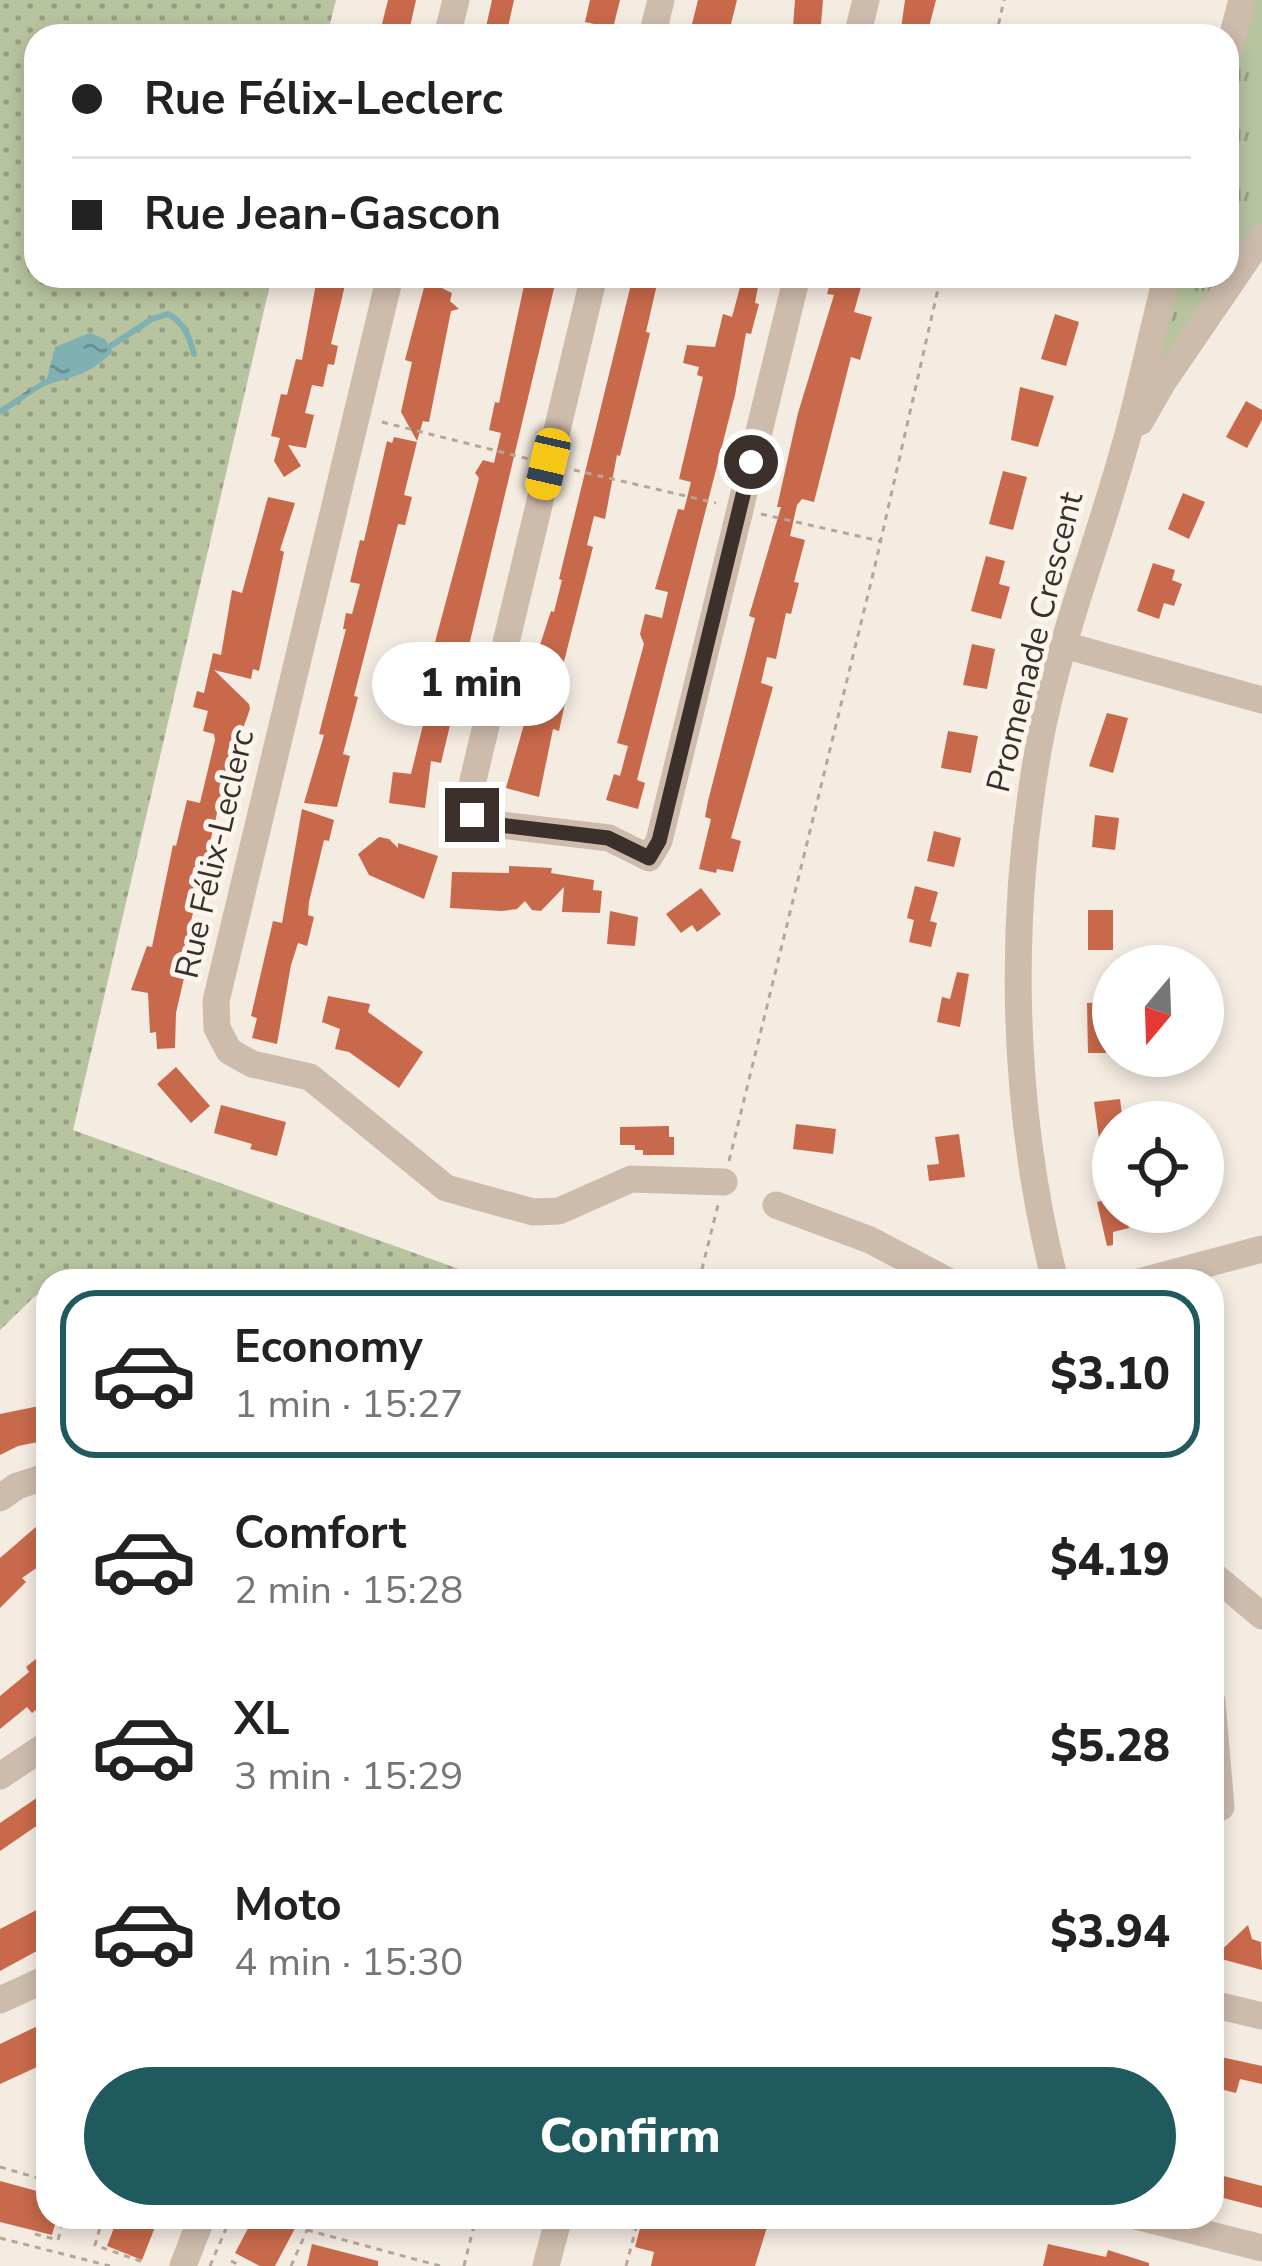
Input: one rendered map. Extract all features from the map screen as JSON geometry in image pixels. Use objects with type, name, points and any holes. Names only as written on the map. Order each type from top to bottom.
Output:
[{"type":"street","name":"Promenade Crescent","points":[[1239,270],[1262,237]]},
{"type":"street","name":"Rue Félix-Leclerc","points":[[387,288],[216,1001],[221,1040],[239,1059],[310,1078],[446,1188],[533,1212],[559,1210],[631,1179],[724,1182]]},
{"type":"street","points":[[591,288],[473,779],[472,815],[500,825],[608,838],[649,858],[659,841],[794,288]]},
{"type":"street","name":"Promenade Crescent","points":[[1052,1269],[1029,1141],[1020,1000],[1025,833],[1041,737],[1064,645],[1123,452],[1164,288]]},
{"type":"street","name":"Promenade Crescent","points":[[1123,452],[1162,382],[1227,288]]},
{"type":"street","points":[[1064,645],[1262,700]]},
{"type":"street","points":[[776,1205],[870,1240],[925,1269]]},
{"type":"street","points":[[1187,1269],[1262,1249]]},
{"type":"street","points":[[0,1498],[36,1480]]},
{"type":"street","points":[[1224,1584],[1262,1616]]},
{"type":"street","points":[[0,1776],[36,1752]]},
{"type":"street","points":[[0,2000],[36,1984]]},
{"type":"street","points":[[1224,2007],[1262,2016]]},
{"type":"street","points":[[183,2266],[197,2229]]},
{"type":"street","points":[[546,2266],[557,2229]]},
{"type":"street","points":[[1187,2229],[1262,2248]]},
{"type":"path","points":[[702,1269],[938,288]]},
{"type":"path","points":[[356,416],[880,541]]},
{"type":"path","points":[[0,2167],[36,2178]]},
{"type":"path","points":[[35,2234],[58,2240],[61,2229]]},
{"type":"path","points":[[100,2229],[95,2245],[142,2262]]},
{"type":"path","points":[[210,2266],[226,2229]]},
{"type":"path","points":[[464,2266],[473,2229]]},
{"type":"path","points":[[626,2266],[636,2229]]},
{"type":"path","points":[[291,2266],[307,2230],[440,2266]]},
{"type":"path","points":[[0,2238],[110,2266]]},
{"type":"path","points":[[230,2261],[241,2266]]},
{"type":"green space","points":[[0,0],[336,0],[330,24],[24,24],[24,288],[269,288],[73,1130],[459,1269],[36,1269],[36,1295],[0,1330]]},
{"type":"green space","points":[[1242,0],[1262,0],[1262,237],[1239,271],[1239,24]]},
{"type":"green space","points":[[1164,288],[1227,288],[1163,382],[1147,350]]},
{"type":"water","points":[[90,333],[105,339],[113,352],[91,369],[45,386],[0,415],[0,408],[47,378],[55,347]]},
{"type":"building","points":[[388,0],[416,0],[411,24],[382,24]]},
{"type":"building","points":[[492,0],[514,0],[509,24],[487,24]]},
{"type":"building","points":[[590,0],[620,0],[614,24],[585,22]]},
{"type":"building","points":[[698,0],[737,0],[731,24],[692,24]]},
{"type":"building","points":[[795,0],[823,0],[821,24],[793,24]]},
{"type":"building","points":[[905,0],[936,0],[930,24],[902,24]]},
{"type":"building","points":[[315,288],[344,288],[331,344],[338,346],[334,365],[328,364],[323,387],[312,385],[305,413],[314,415],[306,448],[288,445],[301,466],[284,477],[274,461],[280,438],[271,436],[281,394],[287,395],[296,359],[302,360]]},
{"type":"building","points":[[424,288],[452,293],[450,301],[459,309],[451,311],[429,422],[423,421],[417,441],[401,412],[412,362],[405,360]]},
{"type":"building","points":[[523,288],[554,288],[441,763],[431,761],[425,808],[389,803],[393,772],[411,774],[428,704],[419,702],[479,478],[475,473],[483,460],[494,463],[501,433],[489,430],[495,402],[499,403]]},
{"type":"building","points":[[630,288],[656,288],[646,332],[650,333],[605,519],[594,516],[587,545],[593,547],[554,701],[565,703],[559,731],[553,729],[539,797],[506,788]]},
{"type":"building","points":[[740,288],[758,288],[755,303],[759,304],[751,334],[746,333],[735,395],[637,780],[645,783],[638,809],[606,800],[614,774],[620,776],[628,746],[617,743],[644,644],[640,634],[645,614],[662,618],[668,592],[655,589],[678,509],[684,510],[691,482],[679,479],[703,377],[697,375],[699,367],[683,363],[687,345],[715,347],[723,314],[732,317]]},
{"type":"building","points":[[829,288],[861,288],[854,312],[872,317],[860,360],[851,357],[814,502],[802,499],[797,505],[790,536],[805,540],[794,582],[799,583],[791,614],[786,613],[776,659],[767,657],[761,683],[773,687],[731,838],[741,841],[733,872],[717,869],[716,873],[699,869],[711,819],[705,817],[708,801],[755,618],[749,616],[781,507],[777,507],[798,413],[834,295],[827,294]]},
{"type":"building","points":[[1055,314],[1079,322],[1066,366],[1041,359]]},
{"type":"building","points":[[1020,387],[1054,396],[1038,447],[1011,440]]},
{"type":"building","points":[[1246,401],[1262,410],[1262,420],[1247,448],[1226,437]]},
{"type":"building","points":[[394,437],[417,442],[404,495],[412,497],[405,525],[398,524],[354,696],[358,697],[343,754],[350,756],[337,807],[304,803],[324,735],[319,734],[346,613],[352,614],[360,584],[350,582],[360,540],[364,541],[387,441],[392,443]]},
{"type":"building","points":[[1003,471],[1027,477],[1013,530],[989,524]]},
{"type":"building","points":[[1183,493],[1205,502],[1189,539],[1168,529]]},
{"type":"building","points":[[268,497],[295,503],[280,550],[284,552],[259,671],[253,669],[251,679],[214,670],[250,709],[226,776],[183,954],[175,1048],[157,1049],[156,1032],[150,1033],[148,993],[131,990],[147,946],[152,947],[187,800],[200,803],[215,740],[214,734],[203,731],[208,711],[193,707],[197,691],[204,693],[213,653],[221,655],[232,590],[242,593]]},
{"type":"building","points":[[986,556],[1005,561],[999,584],[1010,587],[1001,619],[971,611]]},
{"type":"building","points":[[1153,563],[1175,570],[1172,580],[1182,584],[1174,606],[1164,603],[1159,619],[1137,611]]},
{"type":"building","points":[[972,644],[995,649],[987,689],[963,685]]},
{"type":"building","points":[[1107,713],[1128,718],[1113,773],[1089,766]]},
{"type":"building","points":[[948,731],[978,736],[971,773],[941,768]]},
{"type":"building","points":[[302,809],[334,820],[329,841],[324,840],[309,902],[308,915],[314,917],[307,946],[298,943],[291,965],[277,1044],[252,1038],[257,1018],[251,1016],[273,921],[282,923]]},
{"type":"building","points":[[1095,815],[1119,818],[1115,850],[1092,847]]},
{"type":"building","points":[[934,831],[961,838],[954,867],[927,861]]},
{"type":"building","points":[[379,837],[398,848],[398,843],[438,856],[424,899],[369,875],[358,854]]},
{"type":"building","points":[[509,866],[552,868],[551,873],[594,880],[593,890],[602,891],[600,913],[562,912],[564,887],[541,911],[532,910],[525,901],[517,909],[502,911],[450,908],[452,872],[509,873]]},
{"type":"building","points":[[915,886],[938,892],[930,921],[937,923],[931,947],[909,942],[914,920],[907,918]]},
{"type":"building","points":[[701,888],[721,914],[697,932],[692,925],[681,933],[666,914]]},
{"type":"building","points":[[1088,910],[1113,910],[1113,945],[1092,945],[1088,950]]},
{"type":"building","points":[[610,911],[638,917],[635,946],[607,944]]},
{"type":"building","points":[[957,972],[969,974],[960,1027],[937,1022],[942,997],[950,999]]},
{"type":"building","points":[[328,996],[370,1004],[368,1012],[423,1052],[399,1088],[349,1052],[335,1049],[340,1029],[322,1022]]},
{"type":"building","points":[[1087,1003],[1092,1003],[1092,1053],[1088,1053]]},
{"type":"building","points":[[176,1067],[210,1106],[191,1123],[157,1084]]},
{"type":"building","points":[[221,1105],[286,1122],[277,1156],[214,1133]]},
{"type":"building","points":[[796,1124],[836,1129],[833,1154],[793,1149]]},
{"type":"building","points":[[669,1126],[674,1155],[643,1155],[635,1145],[620,1145],[620,1127]]},
{"type":"building","points":[[959,1134],[965,1177],[929,1181],[927,1165],[939,1164],[935,1137]]},
{"type":"building","points":[[1104,1233],[1113,1233],[1113,1245],[1107,1246]]},
{"type":"building","points":[[36,1407],[36,1442],[0,1455],[0,1414]]},
{"type":"building","points":[[36,1527],[36,1568],[22,1578],[26,1582],[0,1608],[0,1558]]},
{"type":"building","points":[[36,1659],[36,1710],[32,1713],[27,1707],[0,1729],[0,1696],[29,1672],[26,1667]]},
{"type":"building","points":[[36,1798],[36,1826],[0,1851],[0,1823]]},
{"type":"building","points":[[36,1910],[36,1952],[0,1971],[0,1929]]},
{"type":"building","points":[[1248,1925],[1252,1939],[1261,1942],[1262,1970],[1224,1960],[1224,1948]]},
{"type":"building","points":[[36,2027],[36,2068],[0,2084],[0,2044]]},
{"type":"building","points":[[1224,2058],[1262,2066],[1262,2084],[1240,2079],[1236,2093],[1224,2090]]},
{"type":"building","points":[[1224,2176],[1262,2186],[1262,2208],[1224,2198]]},
{"type":"building","points":[[0,2181],[36,2191],[36,2229],[54,2229],[52,2235],[0,2222]]},
{"type":"building","points":[[113,2229],[154,2229],[142,2260],[107,2246]]},
{"type":"building","points":[[248,2229],[295,2229],[275,2266],[260,2266],[235,2253]]},
{"type":"building","points":[[640,2229],[766,2229],[755,2266],[651,2266],[654,2252],[635,2247]]},
{"type":"building","points":[[312,2244],[378,2261],[378,2266],[307,2266]]},
{"type":"building","points":[[1048,2244],[1106,2257],[1108,2250],[1149,2266],[1043,2266]]},
{"type":"waterway","points":[[109,347],[168,314],[182,326],[194,354]]},
{"type":"route","points":[[472,815],[500,825],[608,838],[649,858],[659,841],[751,462]]}]
